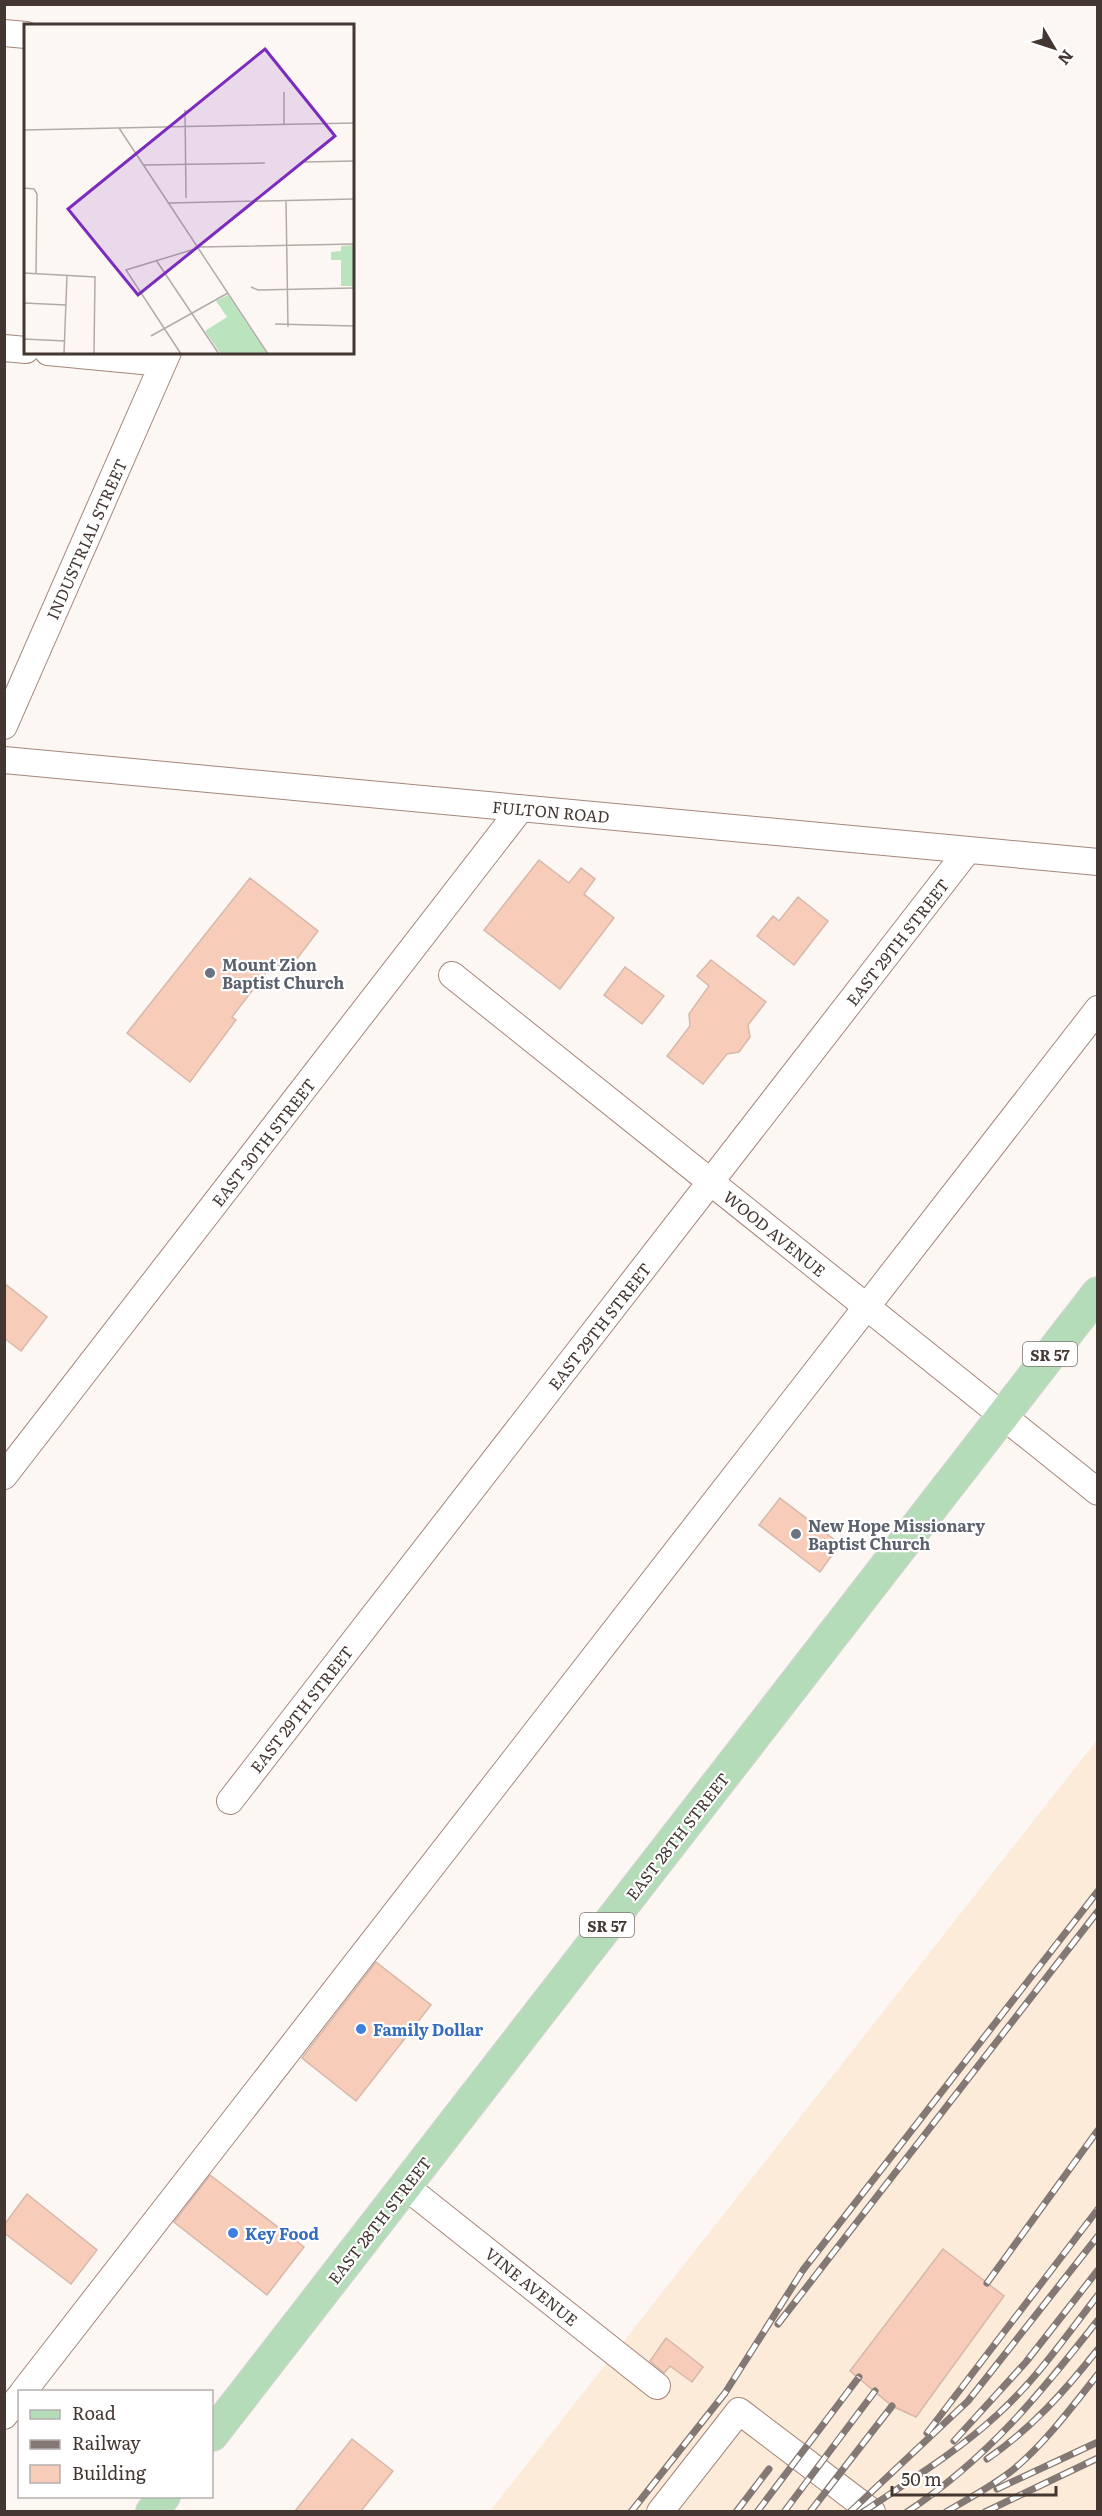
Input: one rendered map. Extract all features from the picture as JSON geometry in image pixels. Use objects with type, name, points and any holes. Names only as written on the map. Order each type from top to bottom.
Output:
[{"type":"main road","name":"EAST 28TH STREET","points":[[213,2434],[1098,1293]]},
{"type":"main road","points":[[152,2511],[162,2498]]},
{"type":"street","points":[[4,33],[24,35]]},
{"type":"street","points":[[4,348],[24,350]]},
{"type":"street","points":[[87,354],[165,358]]},
{"type":"street","name":"INDUSTRIAL STREET","points":[[4,726],[165,358]]},
{"type":"street","name":"FULTON ROAD","points":[[4,760],[1098,862]]},
{"type":"street","name":"EAST 30TH STREET","points":[[4,1476],[521,808]]},
{"type":"street","name":"EAST 29TH STREET","points":[[230,1801],[968,850]]},
{"type":"street","name":"WOOD AVENUE","points":[[452,975],[1098,1492]]},
{"type":"street","points":[[24,2390],[1098,1009]]},
{"type":"street","name":"VINE AVENUE","points":[[405,2186],[657,2386]]},
{"type":"street","points":[[4,2416],[18,2398]]},
{"type":"street","points":[[660,2511],[739,2411],[873,2511]]},
{"type":"shaded area","points":[[1097,1740],[1097,2511],[490,2511]]},
{"type":"building","points":[[539,860],[569,883],[581,868],[595,879],[584,894],[614,918],[560,989],[484,930]]},
{"type":"building","points":[[250,878],[318,931],[287,972],[274,962],[232,1017],[236,1020],[190,1082],[127,1033]]},
{"type":"building","points":[[798,897],[828,921],[794,965],[757,936],[773,916],[779,921]]},
{"type":"building","points":[[711,960],[766,1002],[748,1025],[750,1037],[739,1052],[727,1054],[703,1084],[667,1056],[690,1026],[689,1014],[709,986],[697,976]]},
{"type":"building","points":[[625,967],[664,996],[642,1024],[604,995]]},
{"type":"building","points":[[4,1283],[47,1317],[21,1351],[4,1338]]},
{"type":"building","points":[[780,1498],[840,1544],[820,1572],[759,1525]]},
{"type":"building","points":[[376,1962],[431,2005],[356,2101],[302,2058]]},
{"type":"building","points":[[210,2175],[304,2247],[267,2295],[174,2222]]},
{"type":"building","points":[[27,2194],[97,2250],[71,2284],[4,2233],[4,2225]]},
{"type":"building","points":[[943,2249],[1004,2296],[916,2417],[892,2406],[850,2371]]},
{"type":"building","points":[[666,2338],[703,2367],[692,2382],[670,2366],[664,2373],[650,2361]]},
{"type":"building","points":[[352,2439],[393,2471],[361,2511],[295,2511]]},
{"type":"railway","points":[[631,2512],[725,2393],[803,2270],[1098,1891]]},
{"type":"railway","points":[[778,2324],[1098,1911]]},
{"type":"railway","points":[[987,2283],[1098,2130]]},
{"type":"railway","points":[[927,2433],[1098,2209]]},
{"type":"railway","points":[[850,2512],[968,2401],[1098,2236]]},
{"type":"railway","points":[[954,2441],[1026,2362],[1098,2270]]},
{"type":"railway","points":[[863,2512],[982,2429],[1038,2372],[1098,2295]]},
{"type":"railway","points":[[907,2512],[963,2470],[1011,2424],[1098,2320]]},
{"type":"railway","points":[[987,2459],[1047,2408],[1098,2349]]},
{"type":"railway","points":[[946,2512],[998,2481],[1026,2459],[1098,2374]]},
{"type":"railway","points":[[757,2512],[859,2377]]},
{"type":"railway","points":[[784,2512],[875,2391]]},
{"type":"railway","points":[[810,2512],[892,2406]]},
{"type":"railway","points":[[997,2489],[1098,2442]]},
{"type":"railway","points":[[985,2512],[1098,2458]]},
{"type":"railway","points":[[736,2512],[769,2469]]},
{"type":"place","name":"Mount Zion Baptist Church","points":[[210,973]]},
{"type":"place","name":"New Hope Missionary Baptist Church","points":[[796,1534]]},
{"type":"place","name":"Family Dollar","points":[[361,2029]]},
{"type":"place","name":"Key Food","points":[[233,2233]]}]
